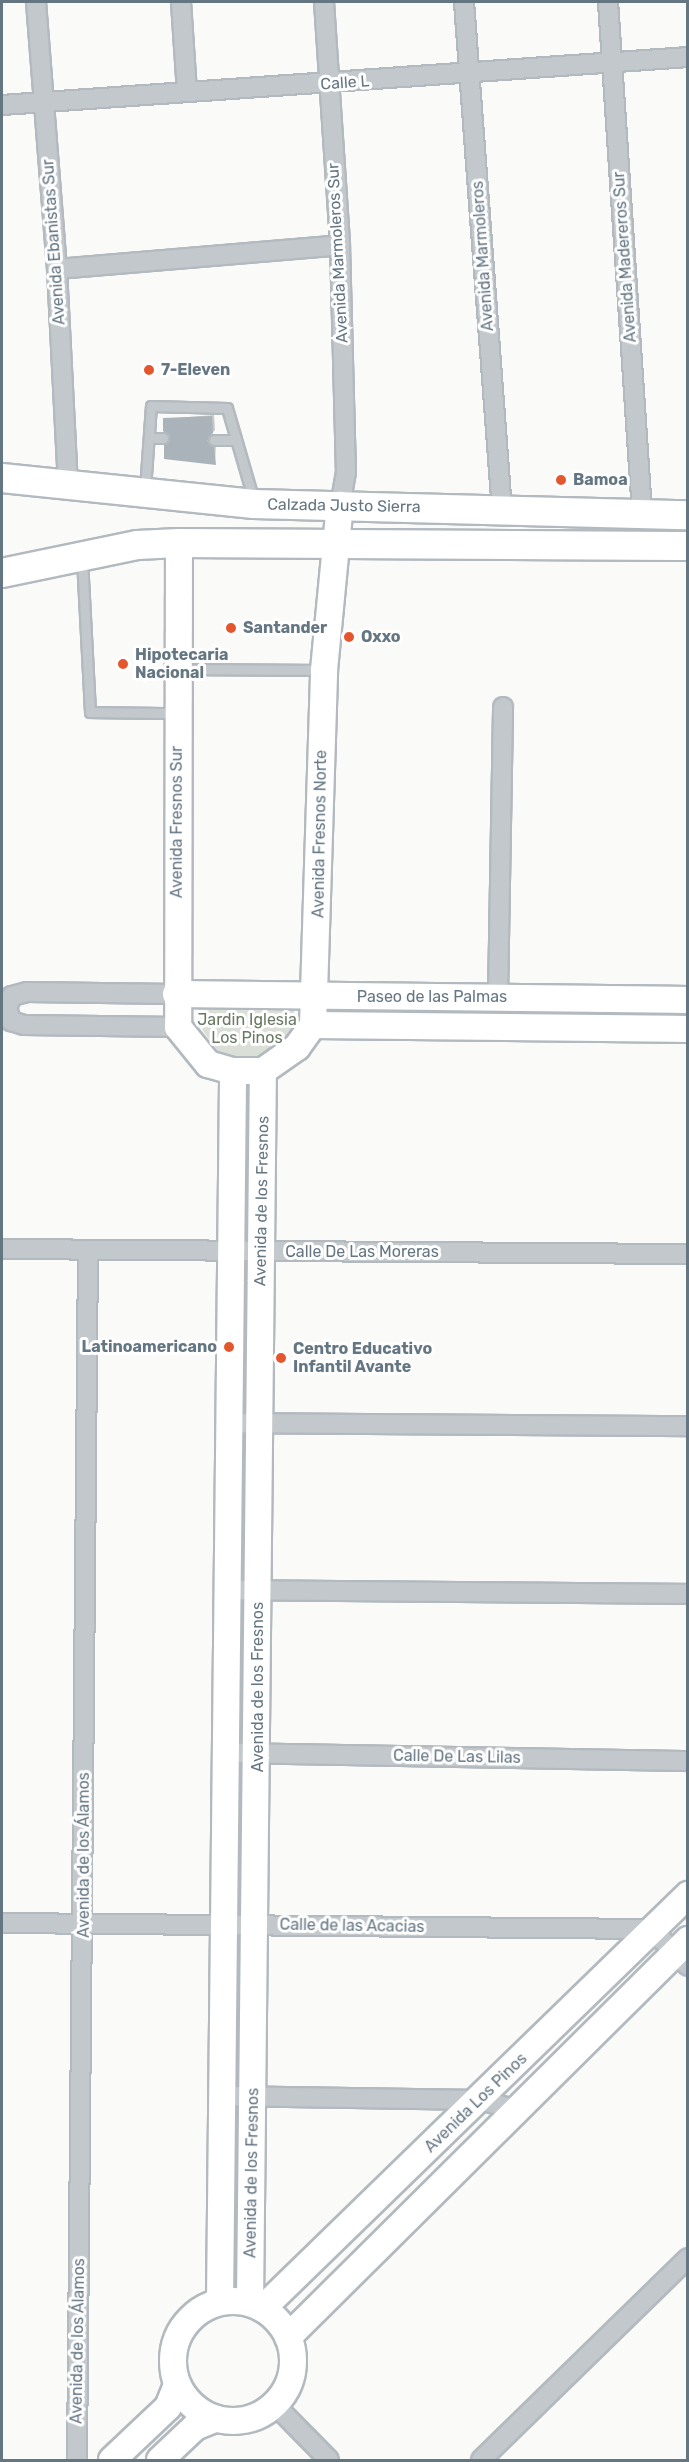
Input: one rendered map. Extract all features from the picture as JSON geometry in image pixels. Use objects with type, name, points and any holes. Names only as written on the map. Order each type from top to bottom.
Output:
[{"type":"main road","name":"Calzada Justo Sierra","points":[[2,478],[254,504],[687,515]]},
{"type":"main road","points":[[2,573],[137,545],[179,543],[333,546],[687,546]]},
{"type":"street","name":"Avenida Ebanistas Sur","points":[[36,2],[57,269],[68,483]]},
{"type":"street","points":[[181,2],[187,92]]},
{"type":"street","name":"Avenida Marmoleros Sur","points":[[324,2],[340,245],[346,472],[340,505]]},
{"type":"street","name":"Avenida Marmoleros","points":[[464,2],[502,511]]},
{"type":"street","name":"Avenida Madereros Sur","points":[[608,2],[642,513]]},
{"type":"street","name":"Calle L","points":[[2,105],[329,84],[687,57]]},
{"type":"street","points":[[57,269],[340,245]]},
{"type":"street","name":"Avenida Fresnos Norte","points":[[313,1025],[316,996],[324,670],[333,546],[340,505]]},
{"type":"street","name":"Avenida Fresnos Sur","points":[[178,1027],[176,994],[179,543]]},
{"type":"street","points":[[498,997],[503,707]]},
{"type":"street","points":[[176,994],[27,992],[12,996],[7,1007],[11,1021],[24,1025],[178,1027],[208,1064],[233,1071],[263,1071],[297,1047],[313,1025]]},
{"type":"street","name":"Paseo de las Palmas","points":[[176,994],[687,1000]]},
{"type":"street","name":"Paseo de las Palmas","points":[[313,1025],[687,1029]]},
{"type":"street","name":"Avenida de los Fresnos","points":[[220,2302],[233,1071]]},
{"type":"street","name":"Avenida de los Fresnos","points":[[257,2306],[254,2096],[263,1071]]},
{"type":"street","name":"Calle De Las Moreras","points":[[2,1249],[687,1254]]},
{"type":"street","name":"Avenida de los Álamos","points":[[77,2460],[84,1923],[88,1250]]},
{"type":"street","points":[[229,1424],[687,1426]]},
{"type":"street","points":[[228,1590],[687,1594]]},
{"type":"street","name":"Calle De Las Lilas","points":[[226,1753],[687,1761]]},
{"type":"street","name":"Avenida Los Pinos","points":[[257,2306],[480,2100],[687,1895]]},
{"type":"street","name":"Calle de las Acacias","points":[[2,1923],[651,1929]]},
{"type":"street","points":[[651,1929],[683,1953]]},
{"type":"street","name":"Avenida Los Pinos","points":[[288,2337],[514,2109],[683,1953]]},
{"type":"street","points":[[222,2096],[480,2100],[514,2109]]},
{"type":"street","points":[[481,2460],[687,2258]]},
{"type":"street","points":[[160,2460],[195,2427],[215,2420],[247,2421],[275,2405],[285,2394],[294,2366],[288,2337],[257,2306],[220,2302],[190,2319],[180,2334],[173,2368],[177,2385],[186,2400],[215,2420]]},
{"type":"street","points":[[112,2460],[168,2407],[177,2385]]},
{"type":"street","points":[[275,2405],[329,2460]]},
{"type":"lane","points":[[145,493],[152,406],[227,408],[254,504]]},
{"type":"lane","points":[[149,438],[163,438]]},
{"type":"lane","points":[[214,440],[236,440]]},
{"type":"lane","points":[[82,556],[90,712],[178,713]]},
{"type":"lane","points":[[178,669],[324,670]]},
{"type":"green space","name":"Jardin Iglesia Los Pinos","points":[[207,999],[294,1007],[295,1032],[273,1051],[256,1058],[221,1055],[203,1031],[198,1008]]},
{"type":"building","points":[[212,416],[213,433],[207,441],[214,447],[216,465],[164,459],[164,445],[170,437],[163,431],[163,418]]},
{"type":"place","name":"7-Eleven","points":[[149,370]]},
{"type":"place","name":"Bamoa","points":[[561,480]]},
{"type":"place","name":"Santander","points":[[231,628]]},
{"type":"place","name":"Oxxo","points":[[349,637]]},
{"type":"place","name":"Hipotecaria Nacional","points":[[123,664]]},
{"type":"place","name":"Latinoamericano","points":[[229,1347]]},
{"type":"place","name":"Centro Educativo Infantil Avante","points":[[281,1358]]}]
